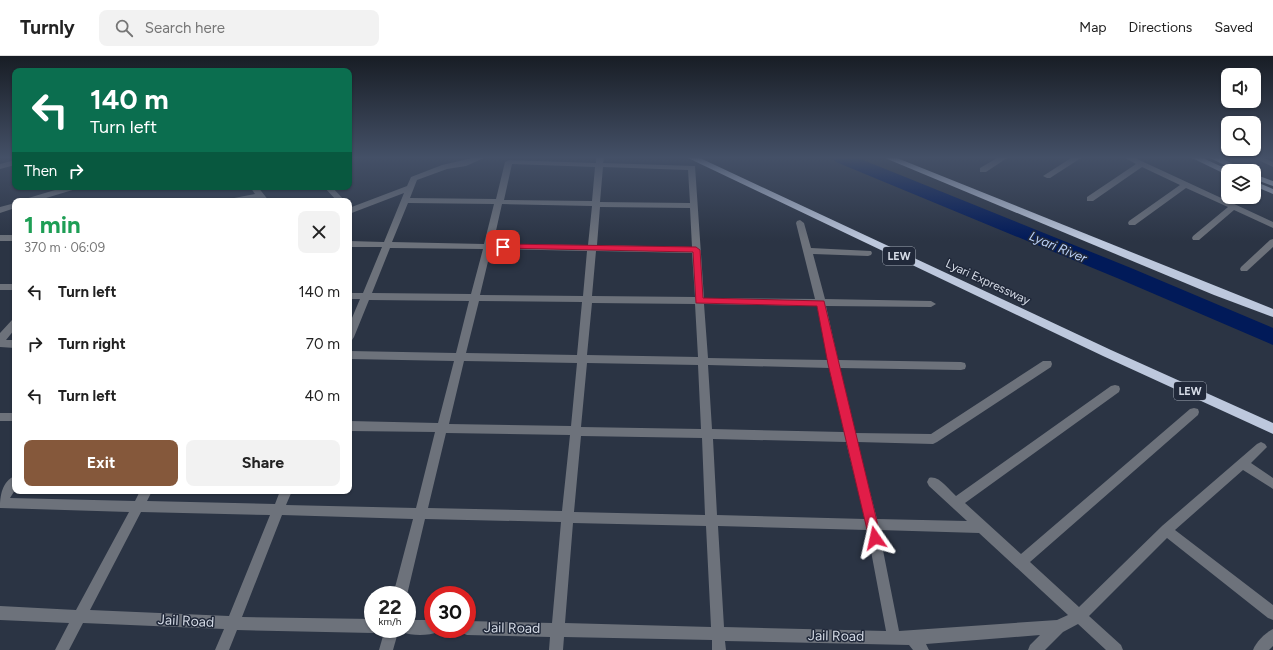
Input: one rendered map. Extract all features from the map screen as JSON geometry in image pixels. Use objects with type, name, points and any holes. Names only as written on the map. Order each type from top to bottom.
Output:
[{"type":"highway","name":"Lyari Expressway","points":[[751,186],[1273,429]]},
{"type":"highway","points":[[957,186],[1273,313]]},
{"type":"main road","points":[[1261,187],[1273,192]]},
{"type":"street","points":[[402,586],[503,186]]},
{"type":"street","points":[[556,650],[597,186]]},
{"type":"street","points":[[693,186],[719,650]]},
{"type":"street","points":[[1090,199],[1110,186]]},
{"type":"street","points":[[1132,223],[1184,186]]},
{"type":"street","points":[[1190,186],[1273,225]]},
{"type":"street","points":[[352,331],[410,188]]},
{"type":"street","points":[[352,209],[410,188]]},
{"type":"street","points":[[38,198],[63,190]]},
{"type":"street","points":[[256,190],[263,198]]},
{"type":"street","points":[[331,190],[338,198]]},
{"type":"street","points":[[405,200],[694,206]]},
{"type":"street","points":[[0,210],[12,206]]},
{"type":"street","points":[[1196,238],[1234,206]]},
{"type":"street","points":[[800,223],[821,303],[833,364],[872,524],[894,638]]},
{"type":"street","points":[[0,238],[12,238]]},
{"type":"street","points":[[1244,269],[1273,242]]},
{"type":"street","points":[[352,244],[696,250]]},
{"type":"street","points":[[807,251],[868,253]]},
{"type":"street","points":[[0,287],[12,288]]},
{"type":"street","points":[[352,296],[931,304]]},
{"type":"street","points":[[0,340],[12,326]]},
{"type":"street","points":[[0,343],[12,344]]},
{"type":"street","points":[[352,355],[961,366]]},
{"type":"street","points":[[352,426],[934,439],[1047,364]]},
{"type":"street","points":[[956,503],[1115,389]]},
{"type":"street","points":[[1021,562],[1194,412]]},
{"type":"street","points":[[0,417],[12,417]]},
{"type":"street","name":"Jail Road","points":[[476,628],[912,638],[1058,628],[1078,616],[1166,530],[1261,447]]},
{"type":"street","points":[[1242,463],[1273,484]]},
{"type":"street","points":[[933,482],[1116,650]]},
{"type":"street","points":[[0,502],[12,484]]},
{"type":"street","points":[[62,650],[144,494]]},
{"type":"street","points":[[222,650],[285,494]]},
{"type":"street","points":[[0,502],[981,527]]},
{"type":"street","points":[[1166,530],[1273,613]]},
{"type":"street","name":"Jail Road","points":[[0,613],[81,615],[232,623],[364,626]]},
{"type":"street","points":[[1035,650],[1058,628]]},
{"type":"street","points":[[1260,650],[1273,636]]},
{"type":"street","points":[[386,650],[389,638]]},
{"type":"street","points":[[912,638],[922,650]]},
{"type":"waterway","name":"Lyari River","points":[[910,186],[1124,273],[1273,337]]},
{"type":"route","points":[[503,247],[696,250],[699,301],[821,303],[833,364],[875,538]]}]
